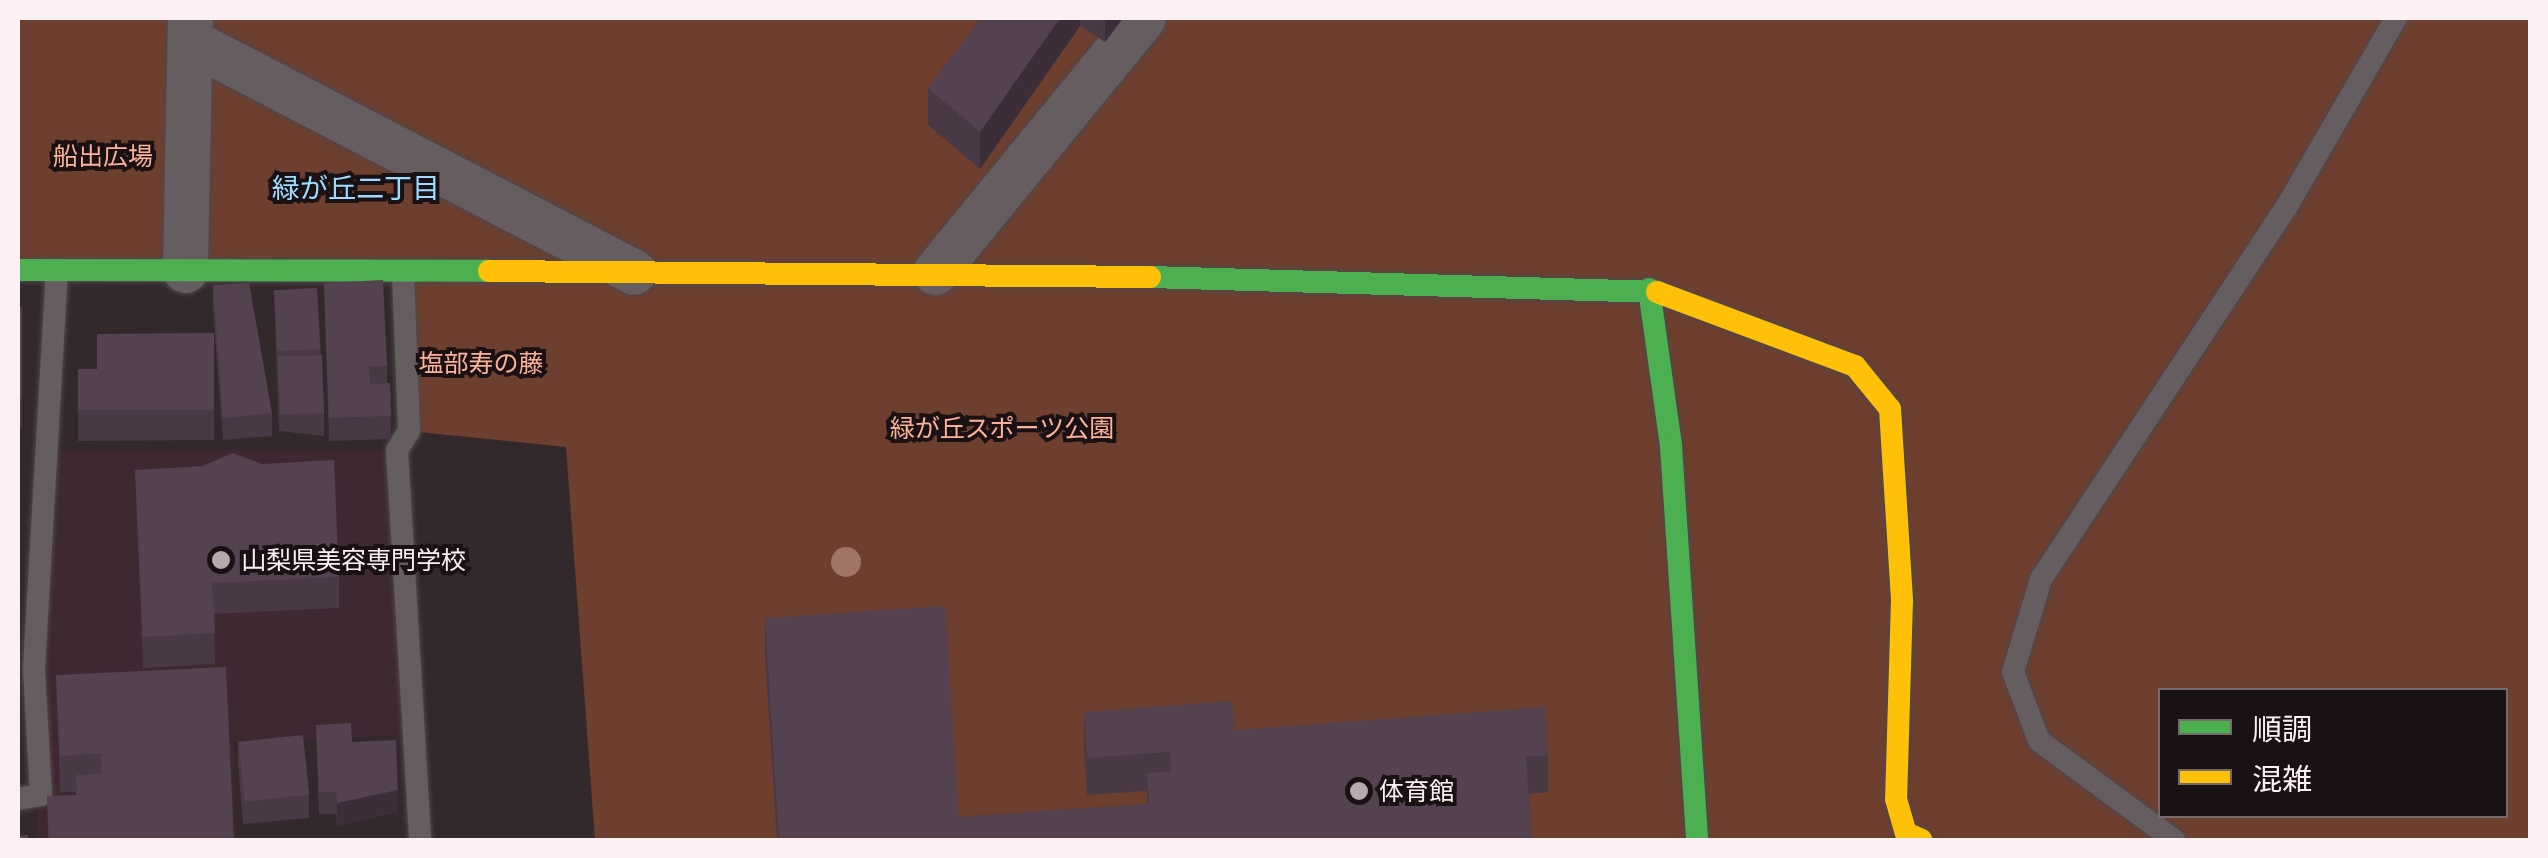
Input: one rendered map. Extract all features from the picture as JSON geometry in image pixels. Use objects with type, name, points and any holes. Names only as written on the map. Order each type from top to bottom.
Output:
[{"type":"street","points":[[935,272],[1143,18]]},
{"type":"street","points":[[185,270],[190,29],[640,275]]},
{"type":"street","points":[[18,270],[640,275],[935,272],[1649,289],[1855,366],[1890,410],[1902,600],[1896,799],[1906,833],[1922,840]]},
{"type":"street","points":[[1649,289],[1671,446],[1697,840]]},
{"type":"lane","points":[[2174,840],[2039,741],[2013,672],[2042,579],[2287,206],[2396,18]]},
{"type":"lane","points":[[18,799],[41,795],[34,668],[56,270]]},
{"type":"lane","points":[[403,273],[409,431],[397,450],[420,840]]},
{"type":"shaded area","name":"山梨県美容専門学校","points":[[397,450],[412,735],[233,742],[236,840],[37,840],[44,451]]},
{"type":"green space","name":"緑が丘スポーツ公園","points":[[18,18],[2530,18],[2530,840],[595,840],[566,447],[409,431],[402,273],[18,270]]},
{"type":"building","points":[[981,18],[1060,18],[980,132],[928,88]]},
{"type":"building","points":[[383,280],[387,366],[369,366],[370,384],[390,383],[391,416],[329,418],[324,283]]},
{"type":"building","points":[[249,283],[272,413],[223,418],[213,285]]},
{"type":"building","points":[[317,288],[320,349],[277,351],[274,290]]},
{"type":"building","points":[[18,307],[22,307],[22,398],[18,398]]},
{"type":"building","points":[[214,333],[214,410],[78,410],[78,369],[97,369],[97,334]]},
{"type":"building","points":[[322,355],[324,413],[280,415],[278,357]]},
{"type":"building","points":[[232,453],[262,464],[334,460],[339,577],[212,583],[215,633],[143,637],[135,470],[203,466]]},
{"type":"building","points":[[945,606],[959,817],[1149,804],[1147,773],[1171,772],[1170,752],[1087,758],[1084,712],[1232,701],[1235,730],[1545,707],[1548,755],[1526,757],[1532,840],[779,840],[765,618]]},
{"type":"building","points":[[226,667],[234,840],[49,840],[47,796],[77,795],[76,775],[102,774],[101,753],[60,756],[56,675]]},
{"type":"building","points":[[351,723],[352,742],[396,740],[398,790],[337,803],[336,792],[319,792],[316,725]]},
{"type":"building","points":[[303,735],[309,795],[245,801],[238,742]]},
{"type":"traffic: fast","points":[[18,270],[489,271]]},
{"type":"traffic: fast","points":[[1150,277],[1657,292]]},
{"type":"traffic: fast","points":[[1649,289],[1671,446],[1697,840]]},
{"type":"traffic: slow","points":[[489,271],[1150,277]]},
{"type":"traffic: slow","points":[[1657,292],[1855,366],[1890,409],[1902,600],[1896,799],[1906,833],[1922,840]]},
{"type":"place","name":"山梨県美容専門学校","points":[[221,560]]},
{"type":"place","name":"体育館","points":[[1359,791]]},
{"type":"district","name":"緑が丘二丁目","points":[[356,189]]},
{"type":"park label","name":"船出広場","points":[[103,156]]},
{"type":"park label","name":"塩部寿の藤","points":[[481,363]]}]
